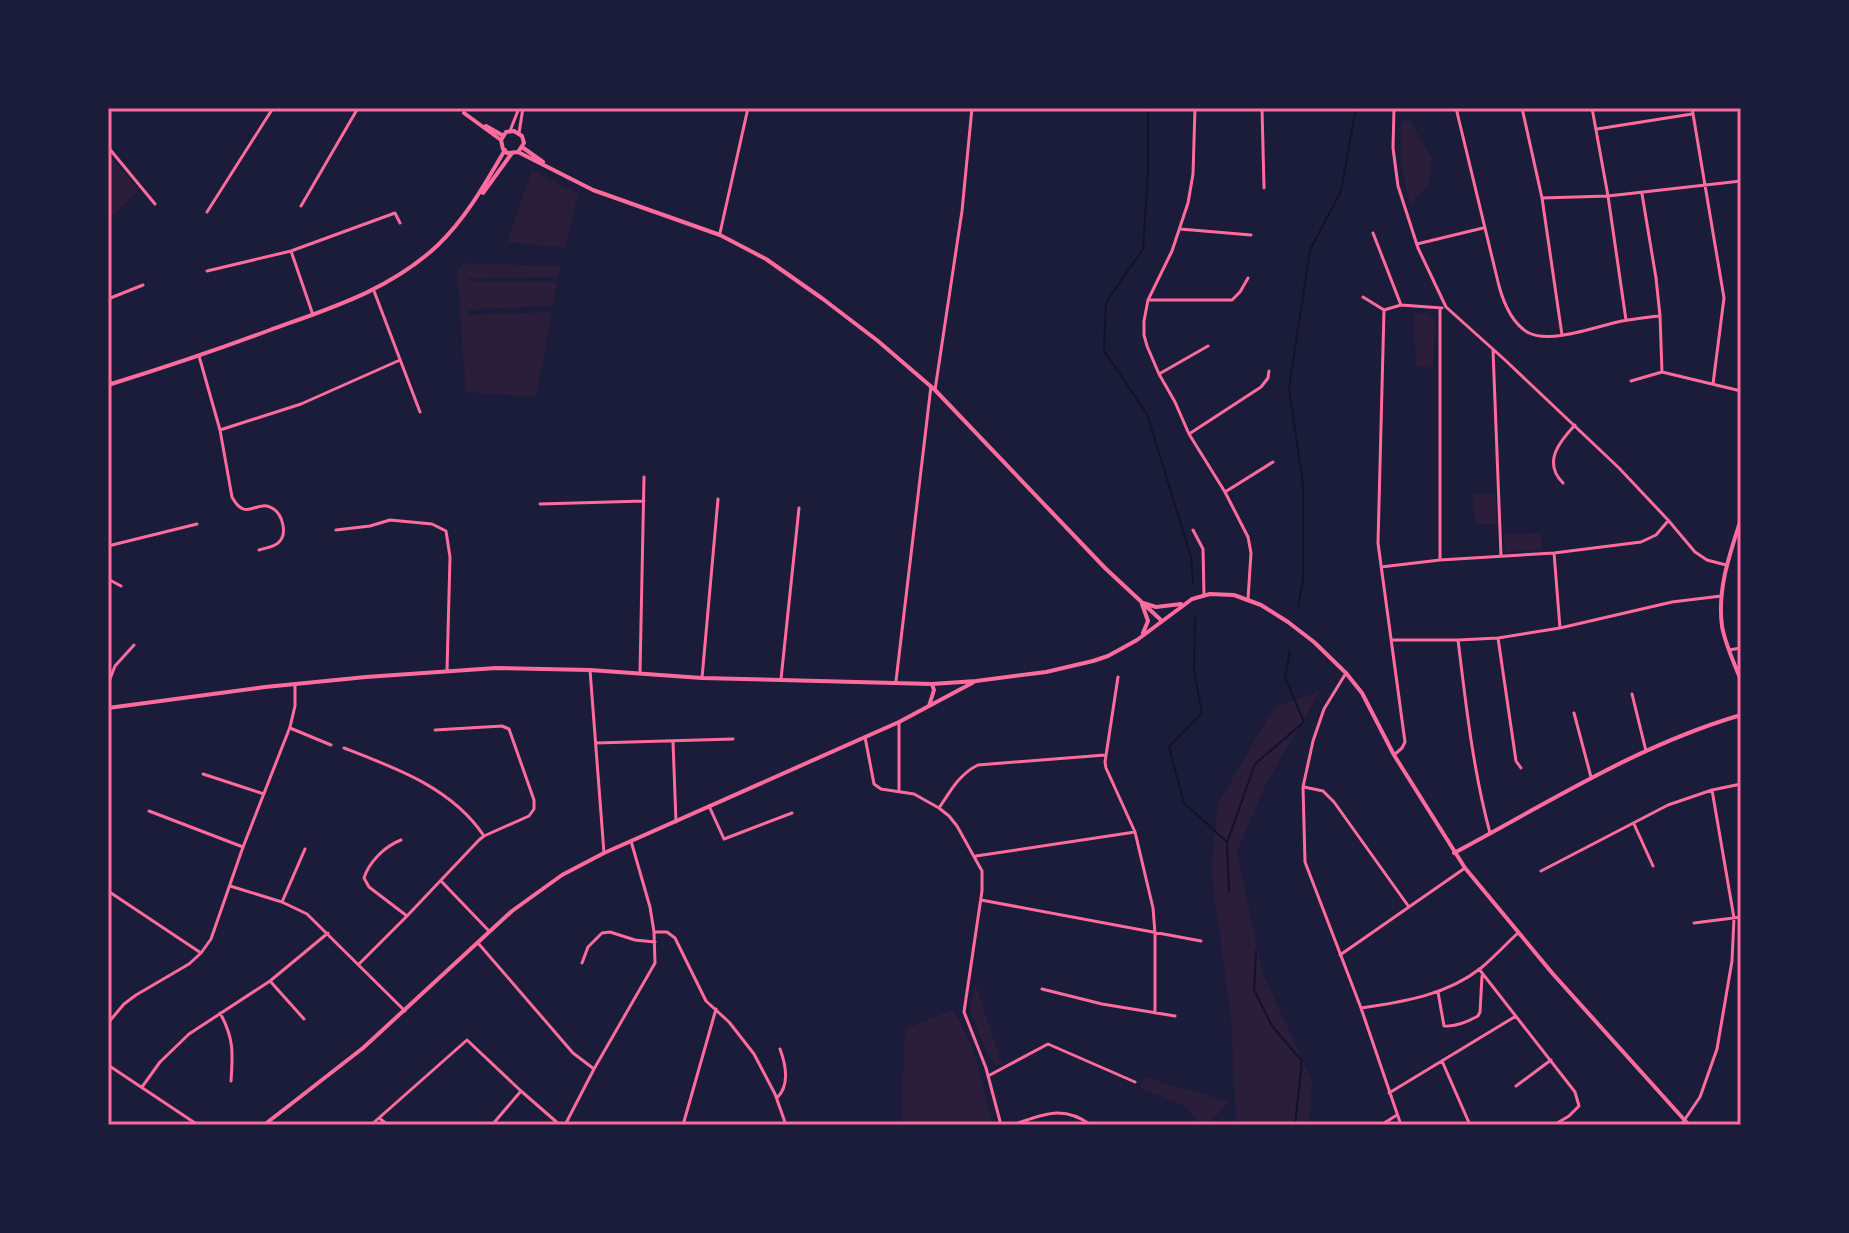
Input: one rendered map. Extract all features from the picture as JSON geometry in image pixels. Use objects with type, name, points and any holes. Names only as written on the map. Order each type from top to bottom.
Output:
[{"type":"main road","points":[[456,108],[502,138]]},
{"type":"main road","points":[[109,385],[199,356],[374,291],[422,259],[453,230],[517,151],[524,140],[519,133],[510,131],[502,138],[501,145],[505,150],[517,151],[593,190],[720,235],[766,259],[878,341],[933,388],[1072,534],[1162,621]]},
{"type":"main road","points":[[471,208],[505,150]]},
{"type":"main road","points":[[1741,519],[1721,596],[1722,627],[1741,680]]},
{"type":"main road","points":[[108,708],[296,684],[496,668],[590,670],[702,678],[932,684],[976,681],[1078,665],[1108,656],[1141,637],[1184,604],[1204,595],[1227,594],[1248,599],[1268,609],[1314,642],[1346,673],[1362,693],[1394,755],[1465,868],[1593,1020],[1683,1122],[1689,1125]]},
{"type":"main road","points":[[1141,602],[1156,607],[1184,604]]},
{"type":"main road","points":[[1141,602],[1148,621],[1141,637]]},
{"type":"main road","points":[[264,1125],[363,1048],[489,931],[539,890],[580,864],[899,722],[976,681]]},
{"type":"main road","points":[[929,706],[934,690],[932,684]]},
{"type":"main road","points":[[1454,853],[1591,777],[1716,722],[1741,715]]},
{"type":"street","points":[[207,212],[273,108]]},
{"type":"street","points":[[301,206],[358,108]]},
{"type":"street","points":[[510,131],[521,108]]},
{"type":"street","points":[[519,133],[521,108]]},
{"type":"street","points":[[720,235],[748,108]]},
{"type":"street","points":[[896,681],[933,388],[962,211],[972,108]]},
{"type":"street","points":[[1195,108],[1193,174],[1188,203],[1180,229],[1148,300],[1144,335],[1159,374],[1189,434],[1225,492],[1251,546],[1248,599]]},
{"type":"street","points":[[1262,108],[1264,188]]},
{"type":"street","points":[[1394,108],[1393,148],[1398,186],[1417,244],[1446,307],[1619,468],[1695,552],[1707,560],[1727,565]]},
{"type":"street","points":[[1456,108],[1503,301],[1520,327],[1533,335],[1562,335],[1626,320],[1660,316]]},
{"type":"street","points":[[1522,108],[1542,198],[1562,335]]},
{"type":"street","points":[[1592,108],[1626,320]]},
{"type":"street","points":[[1597,129],[1693,111],[1724,298],[1713,384]]},
{"type":"street","points":[[108,147],[155,204]]},
{"type":"street","points":[[1542,198],[1608,196],[1741,181]]},
{"type":"street","points":[[1642,192],[1656,278],[1662,372]]},
{"type":"street","points":[[207,271],[291,251],[395,213],[400,223]]},
{"type":"street","points":[[1417,244],[1484,228]]},
{"type":"street","points":[[1180,229],[1251,235]]},
{"type":"street","points":[[1373,233],[1401,305]]},
{"type":"street","points":[[291,251],[313,315]]},
{"type":"street","points":[[1148,300],[1232,300],[1248,278]]},
{"type":"street","points":[[108,299],[143,285]]},
{"type":"street","points":[[374,291],[420,412]]},
{"type":"street","points":[[1363,297],[1384,310],[1401,305],[1446,307]]},
{"type":"street","points":[[1440,308],[1440,560]]},
{"type":"street","points":[[1384,310],[1378,543],[1405,742],[1394,755]]},
{"type":"street","points":[[1159,374],[1208,346]]},
{"type":"street","points":[[1493,350],[1501,556]]},
{"type":"street","points":[[199,356],[220,430],[232,497],[241,509],[268,506],[276,511],[284,530],[283,537],[276,545],[259,550]]},
{"type":"street","points":[[220,430],[301,404],[400,360]]},
{"type":"street","points":[[1189,434],[1261,387],[1269,371]]},
{"type":"street","points":[[1631,381],[1662,372],[1741,391]]},
{"type":"street","points":[[108,376],[109,385]]},
{"type":"street","points":[[1563,483],[1557,477],[1554,462],[1558,443],[1575,425]]},
{"type":"street","points":[[1225,492],[1273,462]]},
{"type":"street","points":[[640,673],[644,477]]},
{"type":"street","points":[[702,678],[718,499]]},
{"type":"street","points":[[540,504],[644,501]]},
{"type":"street","points":[[781,679],[799,508]]},
{"type":"street","points":[[336,530],[390,520],[432,524],[446,531],[450,557],[447,671]]},
{"type":"street","points":[[1381,567],[1554,553],[1641,542],[1656,535],[1668,520]]},
{"type":"street","points":[[108,546],[197,524]]},
{"type":"street","points":[[1193,530],[1203,549],[1204,595]]},
{"type":"street","points":[[1554,553],[1560,628]]},
{"type":"street","points":[[108,579],[121,586]]},
{"type":"street","points":[[1392,640],[1498,638],[1560,628],[1672,602],[1721,596]]},
{"type":"street","points":[[1498,638],[1516,761],[1521,768]]},
{"type":"street","points":[[1458,640],[1477,778],[1490,833]]},
{"type":"street","points":[[108,684],[115,666],[134,645]]},
{"type":"street","points":[[1729,650],[1741,648]]},
{"type":"street","points":[[590,670],[604,853]]},
{"type":"street","points":[[1346,673],[1324,709],[1303,787],[1305,862],[1361,1008],[1401,1125]]},
{"type":"street","points":[[1118,677],[1105,755],[1106,768],[1135,832],[1153,908],[1155,1013]]},
{"type":"street","points":[[108,1023],[127,1001],[189,964],[211,939],[289,728],[295,706],[296,684]]},
{"type":"street","points":[[1632,694],[1646,751]]},
{"type":"street","points":[[1574,713],[1591,777]]},
{"type":"street","points":[[899,722],[899,792]]},
{"type":"street","points":[[359,964],[484,836],[529,816],[534,809],[534,800],[511,732],[502,726],[435,730]]},
{"type":"street","points":[[289,728],[331,745]]},
{"type":"street","points":[[865,737],[874,784],[881,789],[914,794],[939,808],[953,820],[982,871],[984,879],[964,1012],[988,1076],[1001,1125]]},
{"type":"street","points":[[596,743],[733,739]]},
{"type":"street","points":[[673,740],[676,822]]},
{"type":"street","points":[[344,748],[418,779],[446,797],[484,836]]},
{"type":"street","points":[[939,808],[962,776],[978,765],[1105,755]]},
{"type":"street","points":[[203,774],[264,794]]},
{"type":"street","points":[[1541,871],[1668,805],[1741,784]]},
{"type":"street","points":[[1303,787],[1323,791],[1334,802],[1409,907]]},
{"type":"street","points":[[1683,1122],[1700,1097],[1717,1049],[1732,961],[1734,918],[1712,790]]},
{"type":"street","points":[[709,806],[724,839],[792,813]]},
{"type":"street","points":[[149,811],[243,847]]},
{"type":"street","points":[[1634,824],[1653,866]]},
{"type":"street","points":[[975,856],[1135,832]]},
{"type":"street","points":[[401,840],[381,853],[367,869],[364,878],[369,887],[407,916]]},
{"type":"street","points":[[371,1125],[467,1040],[562,1125],[653,969],[656,957],[647,891],[631,841]]},
{"type":"street","points":[[282,902],[305,849]]},
{"type":"street","points":[[1340,955],[1465,868]]},
{"type":"street","points":[[441,881],[489,931]]},
{"type":"street","points":[[230,886],[282,902],[307,914],[405,1011]]},
{"type":"street","points":[[108,891],[201,953]]},
{"type":"street","points":[[981,900],[1201,941]]},
{"type":"street","points":[[1694,923],[1741,917]]},
{"type":"street","points":[[582,963],[588,947],[602,933],[613,932],[635,940],[655,942]]},
{"type":"street","points":[[654,932],[667,932],[675,938],[706,1001],[735,1029],[754,1054],[777,1098],[786,1125]]},
{"type":"street","points":[[142,1087],[177,1044],[270,981],[328,933]]},
{"type":"street","points":[[1361,1008],[1406,1002],[1438,992],[1480,972],[1518,933]]},
{"type":"street","points":[[477,942],[573,1053],[594,1069]]},
{"type":"street","points":[[1438,992],[1444,1026],[1476,1017],[1480,1012],[1480,972]]},
{"type":"street","points":[[1480,972],[1575,1092],[1579,1106],[1554,1125]]},
{"type":"street","points":[[270,981],[304,1019]]},
{"type":"street","points":[[1042,989],[1102,1004],[1175,1016]]},
{"type":"street","points":[[683,1125],[716,1009]]},
{"type":"street","points":[[220,1013],[231,1034],[231,1081]]},
{"type":"street","points":[[1389,1093],[1517,1016]]},
{"type":"street","points":[[988,1076],[1048,1044],[1135,1082]]},
{"type":"street","points":[[777,1098],[782,1093],[786,1076],[780,1049]]},
{"type":"street","points":[[1516,1086],[1551,1060]]},
{"type":"street","points":[[1442,1061],[1470,1125]]},
{"type":"street","points":[[108,1065],[198,1125]]},
{"type":"street","points":[[492,1125],[521,1091]]},
{"type":"street","points":[[1012,1125],[1052,1112],[1077,1115],[1091,1125]]},
{"type":"street","points":[[1381,1125],[1397,1115]]},
{"type":"street","points":[[379,1118],[388,1125]]},
{"type":"shaded area","points":[[1401,121],[1410,121],[1432,158],[1428,187],[1410,204],[1401,165]]},
{"type":"shaded area","points":[[108,154],[139,190],[108,220]]},
{"type":"shaded area","points":[[532,170],[578,194],[565,248],[507,242]]},
{"type":"shaded area","points":[[463,263],[561,266],[558,277],[467,278],[467,281],[557,282],[553,305],[469,310],[470,315],[552,312],[536,397],[466,392],[457,272]]},
{"type":"shaded area","points":[[1414,313],[1427,313],[1435,319],[1433,368],[1416,366]]},
{"type":"shaded area","points":[[1473,494],[1496,494],[1497,524],[1475,524]]},
{"type":"shaded area","points":[[1542,533],[1541,550],[1505,552],[1504,534]]},
{"type":"shaded area","points":[[1320,691],[1265,786],[1237,851],[1262,971],[1312,1081],[1309,1125],[1236,1125],[1231,1017],[1211,871],[1218,804],[1274,707]]},
{"type":"shaded area","points":[[975,983],[1002,1064],[996,1066],[987,1053],[970,1010]]},
{"type":"shaded area","points":[[952,1010],[973,1050],[992,1125],[901,1125],[905,1029]]},
{"type":"shaded area","points":[[1144,1077],[1229,1102],[1213,1119],[1214,1125],[1200,1125],[1185,1106],[1140,1088]]},
{"type":"waterway","points":[[1148,108],[1143,249],[1106,302],[1104,351],[1147,414],[1191,557],[1193,582]]},
{"type":"waterway","points":[[1298,608],[1303,580],[1303,484],[1289,388],[1310,250],[1341,191],[1356,108]]},
{"type":"waterway","points":[[1195,618],[1194,671],[1202,713],[1169,747],[1184,803],[1227,842]]},
{"type":"waterway","points":[[1229,891],[1227,843],[1255,764],[1304,722],[1285,677],[1290,651]]},
{"type":"waterway","points":[[1256,951],[1254,990],[1272,1026],[1302,1061],[1295,1125]]}]
